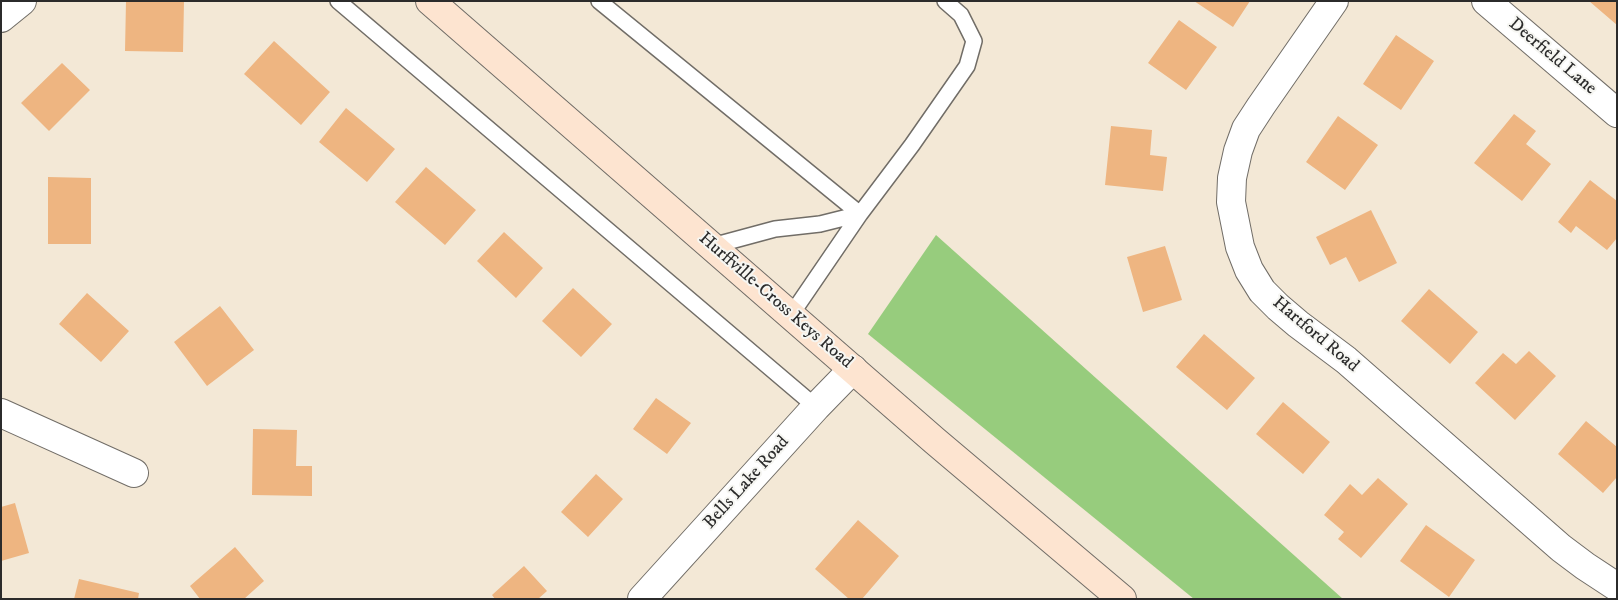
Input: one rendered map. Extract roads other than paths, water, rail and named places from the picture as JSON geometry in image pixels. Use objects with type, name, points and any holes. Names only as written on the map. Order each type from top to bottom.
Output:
[{"type":"main road","name":"Hurffville-Cross Keys Road","points":[[430,1],[935,441],[1122,599]]},
{"type":"street","points":[[1,18],[22,1]]},
{"type":"street","name":"Hartford Road","points":[[1334,1],[1246,129],[1238,151],[1232,178],[1232,202],[1240,247],[1249,270],[1262,291],[1298,324],[1346,360],[1561,548],[1617,587]]},
{"type":"street","name":"Deerfield Lane","points":[[1486,1],[1617,112]]},
{"type":"street","name":"Bells Lake Road","points":[[642,599],[853,369]]},
{"type":"street","points":[[1,412],[134,474]]},
{"type":"lane","points":[[338,1],[816,408]]},
{"type":"lane","points":[[599,1],[860,214]]},
{"type":"lane","points":[[791,315],[860,214],[912,145],[967,66],[974,41],[961,15],[945,1]]},
{"type":"lane","points":[[712,246],[775,229],[820,224],[860,214]]}]
